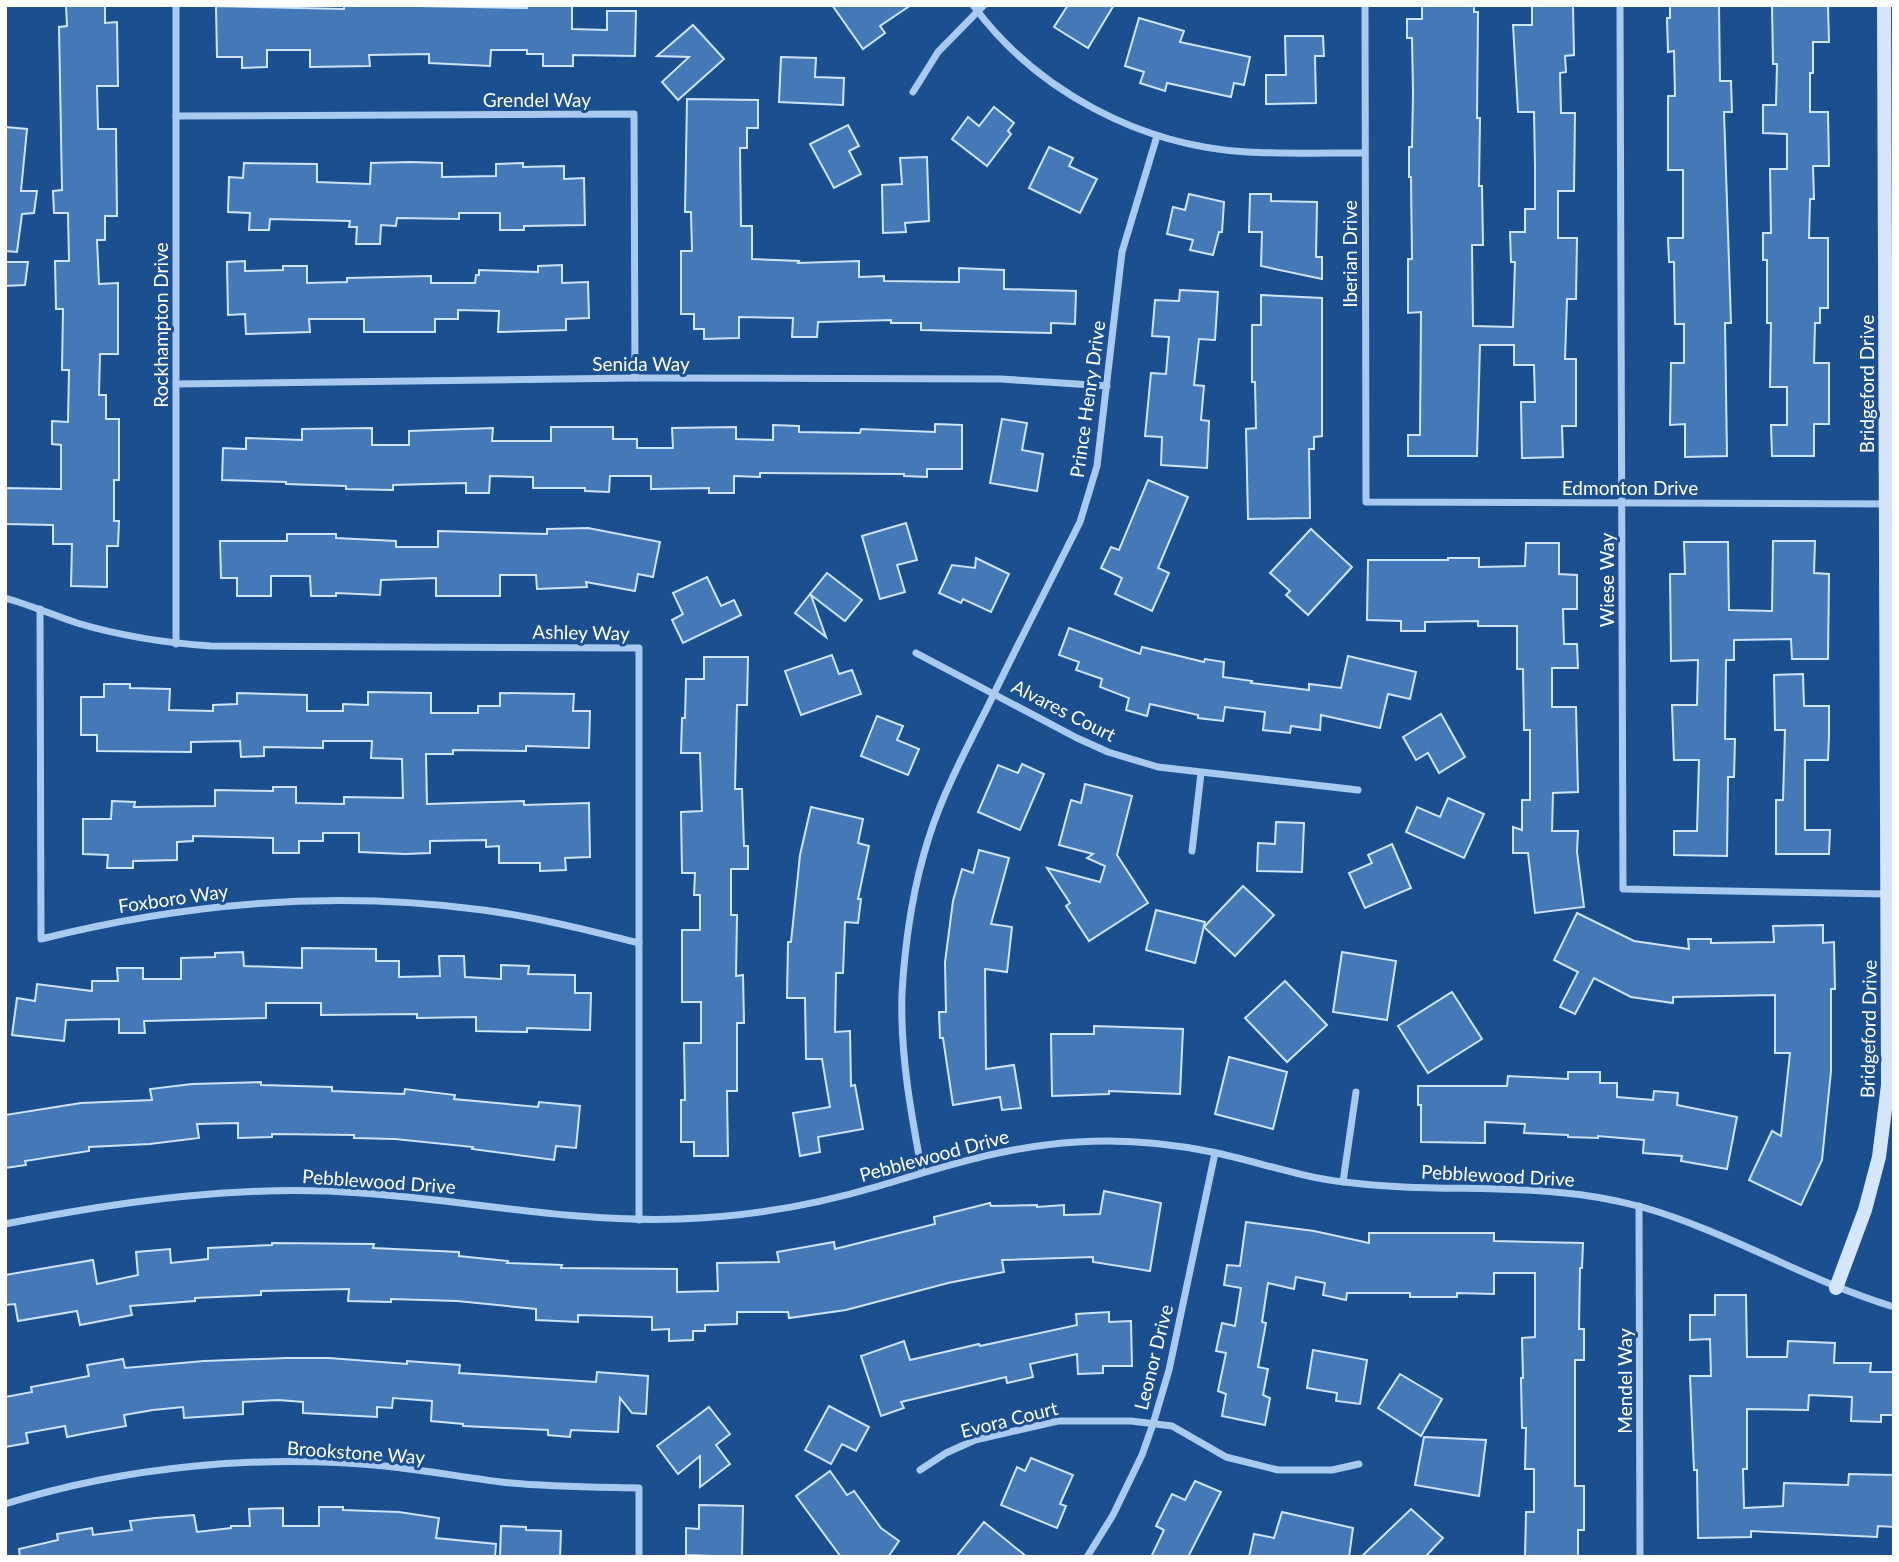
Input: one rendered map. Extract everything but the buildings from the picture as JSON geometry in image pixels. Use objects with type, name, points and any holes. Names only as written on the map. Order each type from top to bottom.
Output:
[{"type":"street","name":"Rockhampton Drive","points":[[176,5],[176,644]]},
{"type":"street","name":"Iberian Drive","points":[[1365,5],[1366,502]]},
{"type":"street","name":"Wiese Way","points":[[1620,5],[1623,889],[1888,894]]},
{"type":"street","name":"Bridgeford Drive","points":[[1836,1288],[1864,1210],[1878,1157],[1891,1054],[1888,894],[1891,763],[1889,230],[1884,5]]},
{"type":"street","points":[[913,92],[938,52],[978,7],[995,32],[1023,60],[1086,105],[1121,122],[1157,135],[1208,148],[1247,152],[1365,153]]},
{"type":"street","name":"Grendel Way","points":[[176,116],[634,114],[635,378]]},
{"type":"street","name":"Prince Henry Drive","points":[[922,1172],[903,1055],[902,995],[907,935],[919,876],[929,837],[950,781],[1080,522],[1097,466],[1122,252],[1157,135]]},
{"type":"street","name":"Senida Way","points":[[176,384],[635,378],[1001,379],[1107,386]]},
{"type":"street","name":"Edmonton Drive","points":[[1366,502],[1890,504]]},
{"type":"street","name":"Ashley Way","points":[[5,598],[126,636],[176,644],[639,648],[639,1220]]},
{"type":"street","name":"Foxboro Way","points":[[40,609],[41,939],[96,925],[173,912],[250,903],[328,900],[405,902],[483,910],[559,923],[639,943]]},
{"type":"street","points":[[916,653],[994,692]]},
{"type":"street","name":"Alvares Court","points":[[994,692],[1108,752],[1158,766],[1358,790]]},
{"type":"street","points":[[1192,851],[1201,773]]},
{"type":"street","points":[[1343,1182],[1356,1092]]},
{"type":"street","name":"Pebblewood Drive","points":[[5,1224],[85,1208],[163,1198],[264,1191],[444,1199],[582,1217],[639,1220],[710,1217],[822,1201],[982,1155],[1076,1142],[1114,1142],[1172,1145],[1343,1182],[1391,1187],[1533,1189],[1639,1206],[1702,1226],[1836,1288],[1894,1307]]},
{"type":"street","name":"Leonor Drive","points":[[1087,1557],[1113,1515],[1142,1455],[1153,1424],[1169,1370],[1215,1153]]},
{"type":"street","name":"Mendel Way","points":[[1639,1206],[1640,1557]]},
{"type":"street","name":"Evora Court","points":[[920,1470],[946,1453],[975,1440],[1058,1421],[1131,1421],[1172,1426],[1226,1457],[1278,1471],[1332,1470],[1359,1464]]},
{"type":"street","name":"Brookstone Way","points":[[5,1504],[96,1481],[231,1463],[317,1462],[385,1466],[502,1482],[568,1487],[639,1488],[639,1557]]}]
